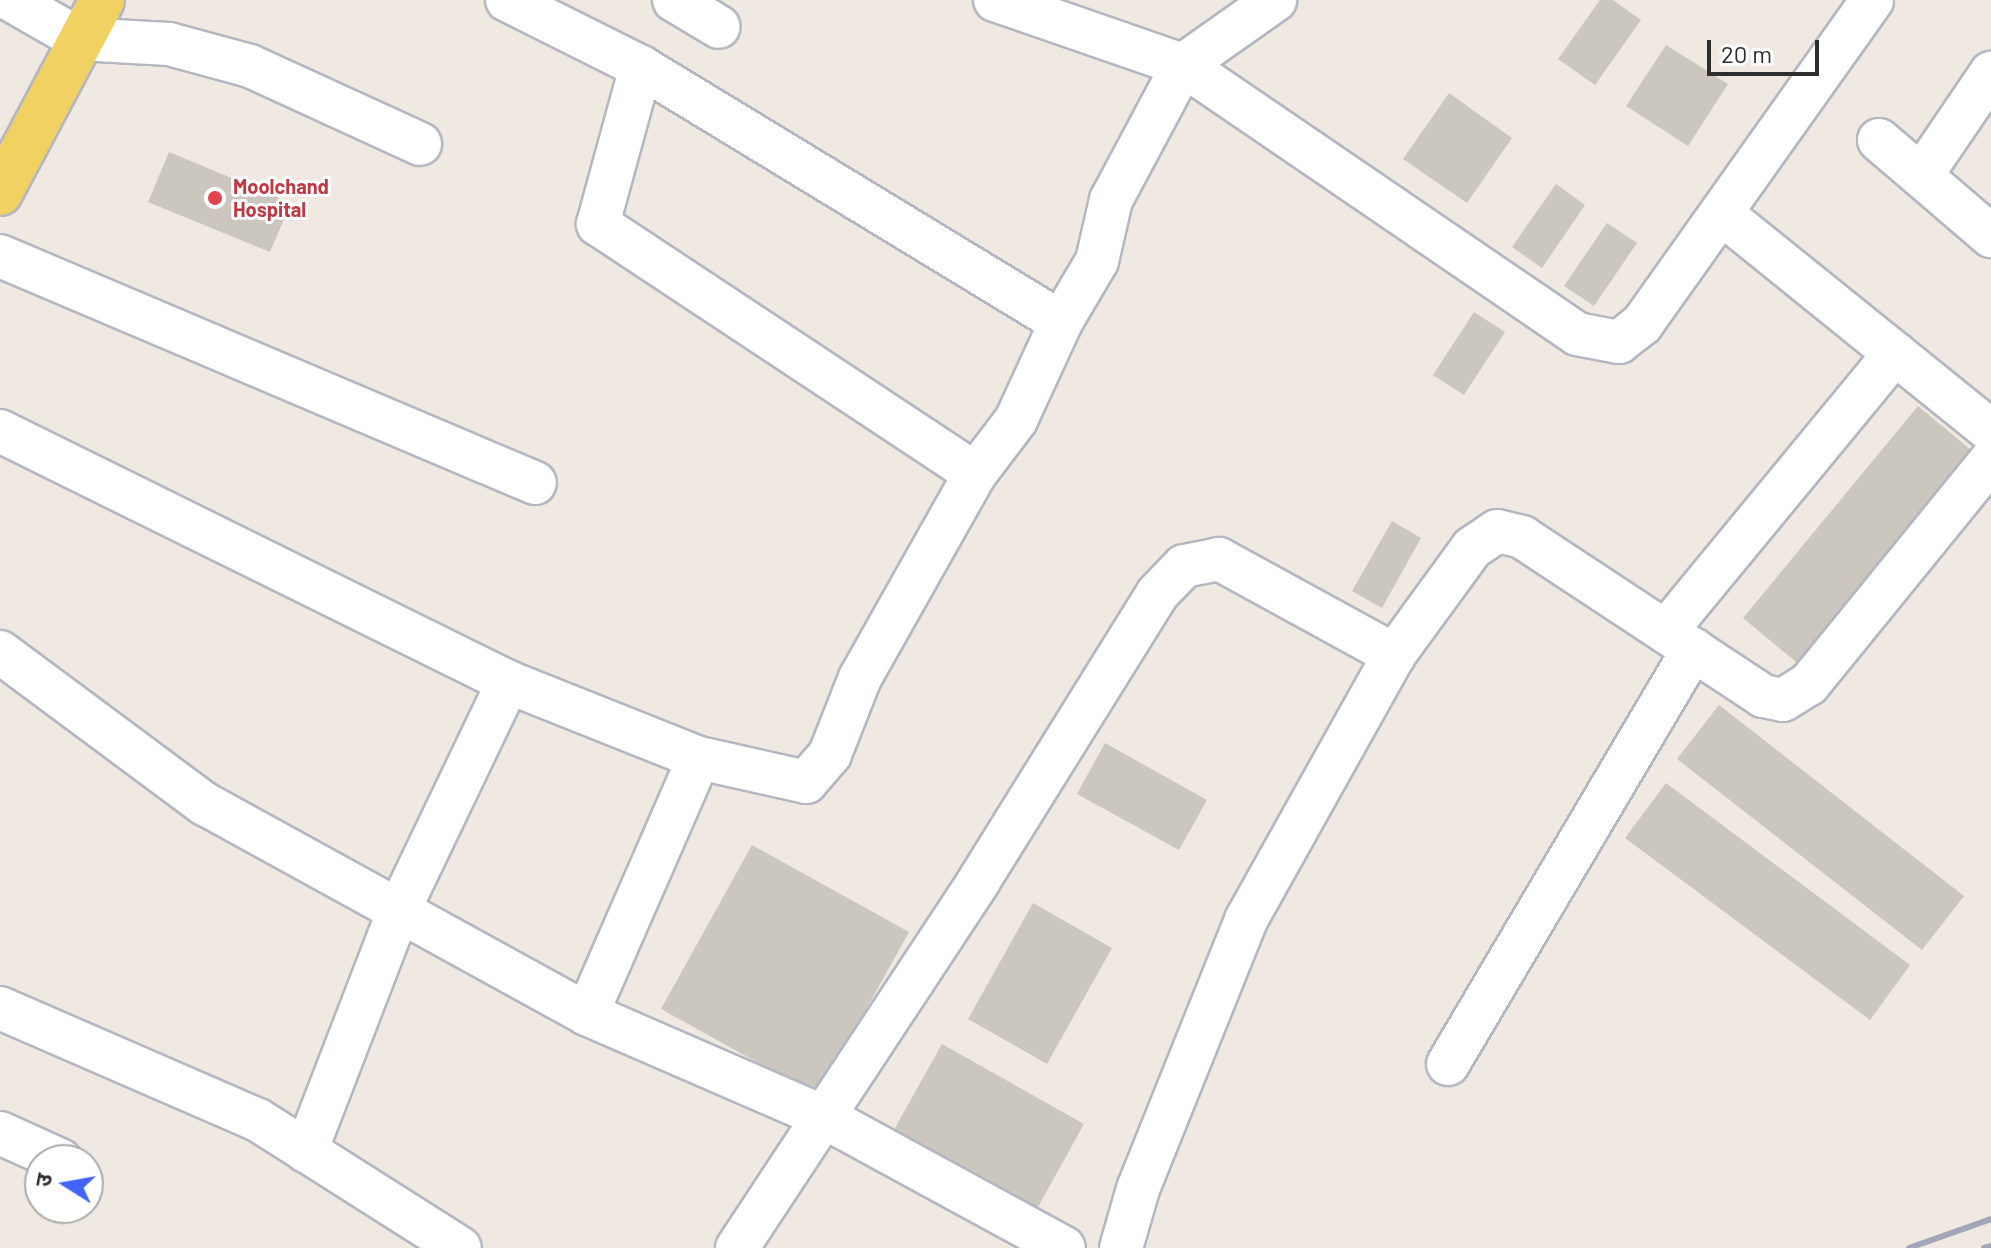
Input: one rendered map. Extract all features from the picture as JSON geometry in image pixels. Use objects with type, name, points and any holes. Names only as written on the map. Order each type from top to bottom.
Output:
[{"type":"main road","points":[[0,193],[102,0]]},
{"type":"street","points":[[11,0],[79,39],[169,44],[250,66],[420,144]]},
{"type":"street","points":[[507,0],[641,67],[1061,322]]},
{"type":"street","points":[[674,0],[719,27]]},
{"type":"street","points":[[995,0],[1183,65],[1577,334],[1600,342],[1619,342],[1642,324],[1872,0]]},
{"type":"street","points":[[0,431],[508,682],[699,758],[806,782],[830,754],[860,678],[975,474],[1016,420],[1061,322],[1097,261],[1111,200],[1183,65],[1275,0]]},
{"type":"street","points":[[641,67],[598,224],[975,474]]},
{"type":"street","points":[[1921,176],[1991,73]]},
{"type":"street","points":[[1879,140],[1991,236]]},
{"type":"street","points":[[1722,214],[1991,431]]},
{"type":"street","points":[[0,256],[535,483]]},
{"type":"street","points":[[1448,1064],[1679,640],[1895,353]]},
{"type":"street","points":[[1121,1248],[1138,1189],[1246,920],[1394,655],[1472,548],[1497,531],[1522,537],[1763,696],[1783,700],[1809,684],[1991,460]]},
{"type":"street","points":[[737,1248],[824,1117],[1157,594],[1184,566],[1219,559],[1394,655]]},
{"type":"street","points":[[0,652],[205,804],[587,1014],[824,1117],[1064,1248]]},
{"type":"street","points":[[306,1151],[399,910],[508,682]]},
{"type":"street","points":[[587,1014],[699,758]]},
{"type":"street","points":[[0,1008],[258,1120],[460,1248]]},
{"type":"street","points":[[0,1133],[24,1144]]},
{"type":"building","points":[[1600,0],[1613,0],[1641,20],[1595,85],[1558,59]]},
{"type":"building","points":[[1666,45],[1728,84],[1688,146],[1626,106]]},
{"type":"building","points":[[1449,93],[1512,138],[1467,203],[1403,159]]},
{"type":"building","points":[[169,152],[291,203],[270,252],[148,202]]},
{"type":"building","points":[[1556,184],[1585,205],[1542,268],[1512,247]]},
{"type":"building","points":[[1607,223],[1637,243],[1594,306],[1564,286]]},
{"type":"building","points":[[1474,312],[1505,332],[1464,395],[1433,375]]},
{"type":"building","points":[[1918,406],[1977,455],[1802,667],[1743,618]]},
{"type":"building","points":[[1392,521],[1421,538],[1382,608],[1352,591]]},
{"type":"building","points":[[1719,705],[1964,896],[1922,950],[1677,759]]},
{"type":"building","points":[[1105,743],[1207,800],[1179,850],[1077,794]]},
{"type":"building","points":[[1666,783],[1910,965],[1870,1020],[1625,838]]},
{"type":"building","points":[[752,845],[909,932],[818,1096],[661,1009]]},
{"type":"building","points":[[1033,903],[1112,948],[1047,1064],[968,1019]]},
{"type":"building","points":[[942,1044],[1084,1124],[1033,1216],[891,1135]]},
{"type":"railway","points":[[1909,1248],[1991,1219]]},
{"type":"railway","points":[[1984,1248],[1991,1246]]},
{"type":"place","name":"Moolchand Hospital","points":[[215,198]]}]
